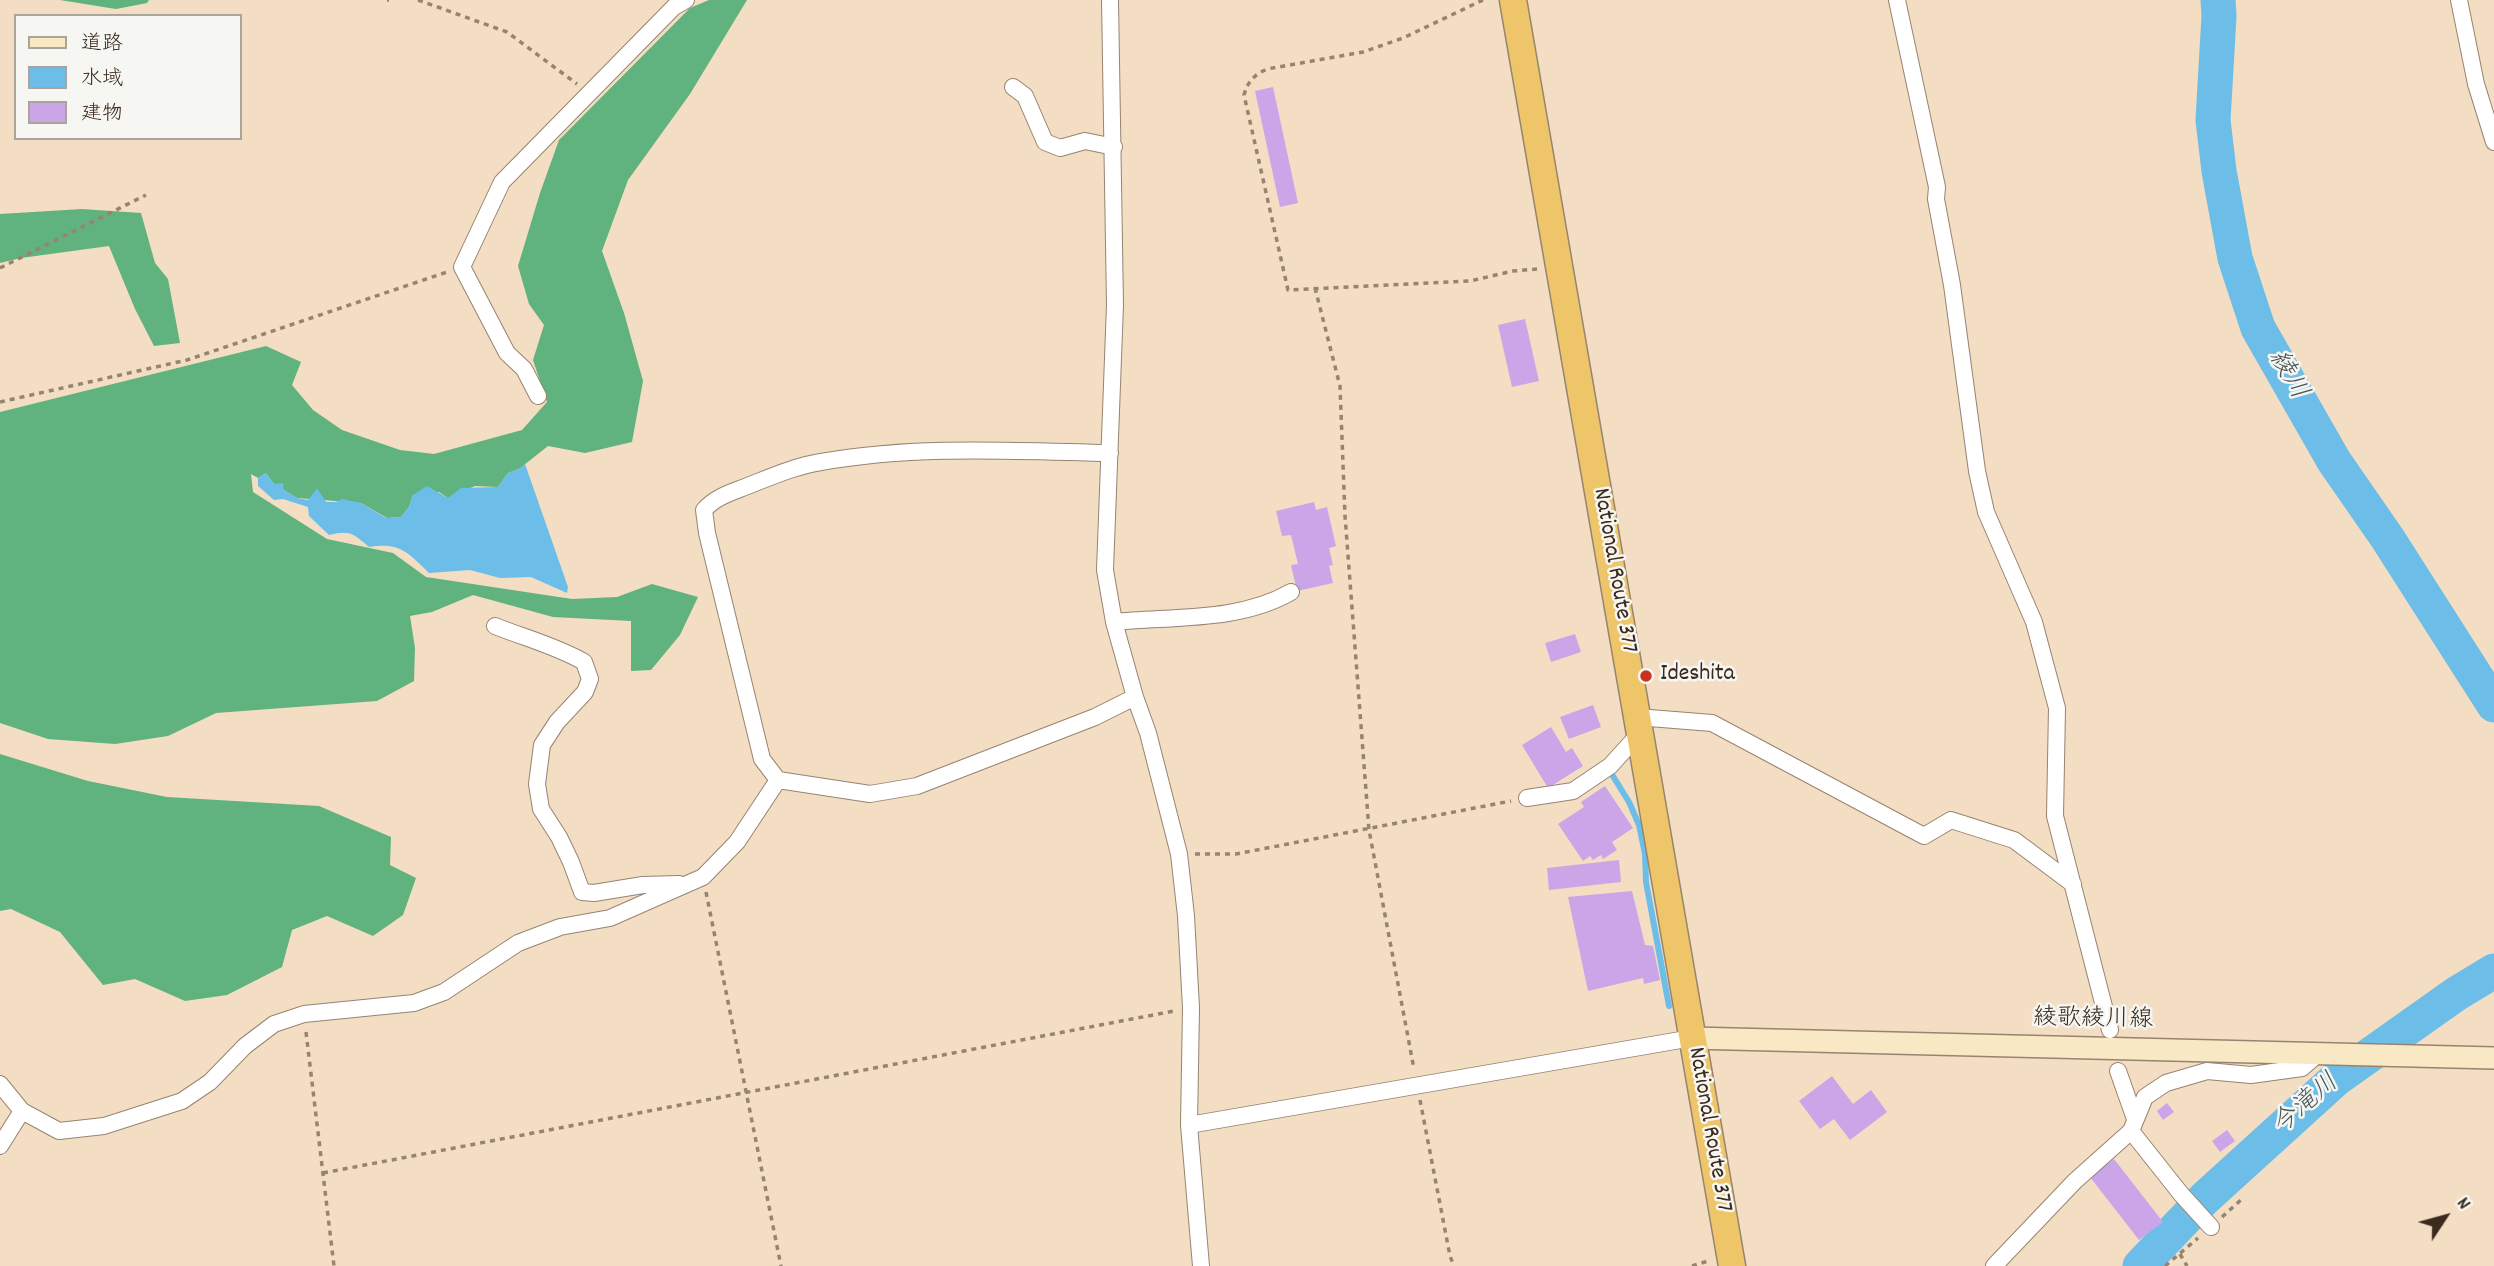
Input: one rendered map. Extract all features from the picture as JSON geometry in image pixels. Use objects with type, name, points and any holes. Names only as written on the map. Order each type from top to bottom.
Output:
[{"type":"highway","name":"National Route 377","points":[[1513,0],[1732,1266]]},
{"type":"main road","name":"綾歌綾川線","points":[[1692,1038],[2494,1059]]},
{"type":"street","points":[[538,396],[524,369],[507,353],[462,267],[502,182],[674,7],[686,0]]},
{"type":"street","points":[[1110,0],[1115,305],[1105,570],[1114,622],[1148,733],[1179,854],[1186,916],[1191,1008],[1189,1125],[1201,1266]]},
{"type":"street","points":[[1897,0],[1937,187],[1936,199],[1952,285],[1977,471],[1986,512],[2034,622],[2057,709],[2055,816],[2110,1030]]},
{"type":"street","points":[[2459,0],[2476,84],[2494,142]]},
{"type":"street","points":[[1013,87],[1025,96],[1045,142],[1060,148],[1085,141],[1114,147]]},
{"type":"street","points":[[1110,453],[898,453],[820,462],[784,471],[713,500],[704,510],[707,533],[762,760],[778,780],[870,794],[916,786],[1095,717],[1135,697]]},
{"type":"street","points":[[1114,622],[1159,617],[1214,617],[1280,599],[1291,592]]},
{"type":"street","points":[[495,626],[561,649],[584,662],[590,679],[585,692],[557,722],[542,745],[537,784],[541,808],[563,846],[582,892],[594,893],[643,885],[686,884]]},
{"type":"street","points":[[1527,798],[1573,791],[1610,766],[1639,725],[1712,723],[1924,836],[1951,820],[2014,840],[2073,884]]},
{"type":"street","points":[[0,1084],[22,1111],[59,1131],[104,1126],[182,1101],[210,1082],[245,1046],[274,1024],[304,1014],[414,1003],[444,992],[518,943],[560,928],[610,918],[703,877],[737,842],[778,780]]},
{"type":"street","points":[[1189,1125],[1692,1038]]},
{"type":"street","points":[[1994,1266],[2133,1125],[2144,1097],[2166,1083],[2207,1071],[2251,1075],[2284,1072],[2302,1068],[2326,1053]]},
{"type":"street","points":[[2118,1071],[2133,1125],[2181,1194],[2211,1227]]},
{"type":"street","points":[[0,1146],[22,1111]]},
{"type":"path","points":[[418,0],[507,32],[590,93]]},
{"type":"path","points":[[1483,0],[1403,38],[1363,52],[1267,69],[1255,75],[1247,85],[1244,95],[1288,290],[1470,281],[1513,271],[1560,267]]},
{"type":"path","points":[[0,268],[146,195]]},
{"type":"path","points":[[0,402],[187,360],[462,267]]},
{"type":"path","points":[[1315,289],[1340,386],[1345,516],[1369,830],[1454,1266]]},
{"type":"path","points":[[1179,854],[1236,854],[1527,798]]},
{"type":"path","points":[[703,877],[781,1266]]},
{"type":"path","points":[[323,1173],[1191,1008]]},
{"type":"path","points":[[304,1014],[334,1266]]},
{"type":"path","points":[[2180,1254],[2188,1266]]},
{"type":"green space","points":[[60,0],[149,0],[147,3],[116,9]]},
{"type":"green space","points":[[709,0],[747,0],[690,94],[628,180],[602,251],[624,313],[643,381],[632,442],[585,453],[548,446],[519,469],[508,473],[498,487],[475,486],[448,498],[439,492],[413,495],[409,507],[401,517],[387,518],[361,503],[297,498],[274,484],[266,473],[258,478],[251,474],[253,492],[327,539],[393,553],[426,577],[572,599],[617,597],[652,584],[698,597],[680,635],[651,670],[631,671],[631,621],[553,617],[473,595],[432,612],[410,616],[415,648],[414,681],[377,701],[216,713],[168,736],[115,744],[48,739],[0,723],[0,412],[266,346],[301,362],[292,385],[313,410],[342,430],[400,450],[434,454],[522,430],[547,402],[533,360],[544,325],[529,304],[518,266],[559,140],[690,8]]},
{"type":"green space","points":[[82,209],[141,213],[155,263],[168,279],[180,343],[154,346],[135,309],[109,246],[0,263],[0,214]]},
{"type":"green space","points":[[0,754],[88,781],[167,797],[319,806],[391,837],[390,865],[416,878],[403,915],[373,936],[327,916],[292,930],[282,967],[227,995],[185,1001],[135,979],[103,985],[60,932],[11,909],[0,911]]},
{"type":"water","points":[[525,464],[568,587],[567,593],[531,577],[500,578],[470,570],[429,573],[409,554],[396,547],[369,547],[347,533],[329,535],[309,516],[308,507],[283,499],[274,500],[258,486],[258,478],[266,473],[274,484],[283,483],[284,490],[297,498],[308,500],[317,488],[326,502],[342,499],[361,503],[386,518],[401,517],[409,507],[413,495],[427,486],[448,498],[461,488],[498,487],[508,473]]},
{"type":"building","points":[[1273,87],[1298,203],[1280,207],[1255,91]]},
{"type":"building","points":[[1525,319],[1539,381],[1512,387],[1498,325]]},
{"type":"building","points":[[1314,502],[1316,510],[1327,507],[1336,546],[1329,548],[1333,583],[1297,591],[1291,565],[1298,564],[1291,535],[1282,536],[1276,511]]},
{"type":"building","points":[[1575,634],[1581,652],[1551,662],[1545,643]]},
{"type":"building","points":[[1593,705],[1601,727],[1569,739],[1560,717]]},
{"type":"building","points":[[1551,727],[1566,752],[1572,748],[1583,766],[1548,788],[1522,745]]},
{"type":"building","points":[[1605,786],[1633,828],[1612,842],[1617,850],[1603,859],[1601,855],[1593,860],[1590,856],[1583,861],[1558,824],[1584,807],[1581,802]]},
{"type":"building","points":[[1619,860],[1621,882],[1549,890],[1547,868]]},
{"type":"building","points":[[1632,891],[1645,945],[1653,946],[1660,980],[1644,984],[1643,978],[1588,991],[1568,897]]},
{"type":"building","points":[[1832,1076],[1853,1104],[1871,1090],[1887,1112],[1850,1140],[1834,1119],[1820,1129],[1799,1101]]},
{"type":"building","points":[[2167,1103],[2174,1112],[2163,1120],[2157,1111]]},
{"type":"building","points":[[2227,1130],[2235,1141],[2220,1152],[2212,1141]]},
{"type":"building","points":[[2114,1159],[2163,1222],[2139,1240],[2090,1177]]},
{"type":"waterway","name":"綾川","points":[[2218,0],[2213,120],[2219,171],[2235,258],[2258,328],[2334,461],[2388,539],[2494,705]]},
{"type":"waterway","points":[[1611,773],[1639,825],[1645,854],[1646,882],[1669,1006]]},
{"type":"waterway","name":"今滝川","points":[[2140,1266],[2205,1198],[2336,1079],[2456,994],[2494,971]]},
{"type":"place","name":"Ideshita","points":[[1646,676]]}]
